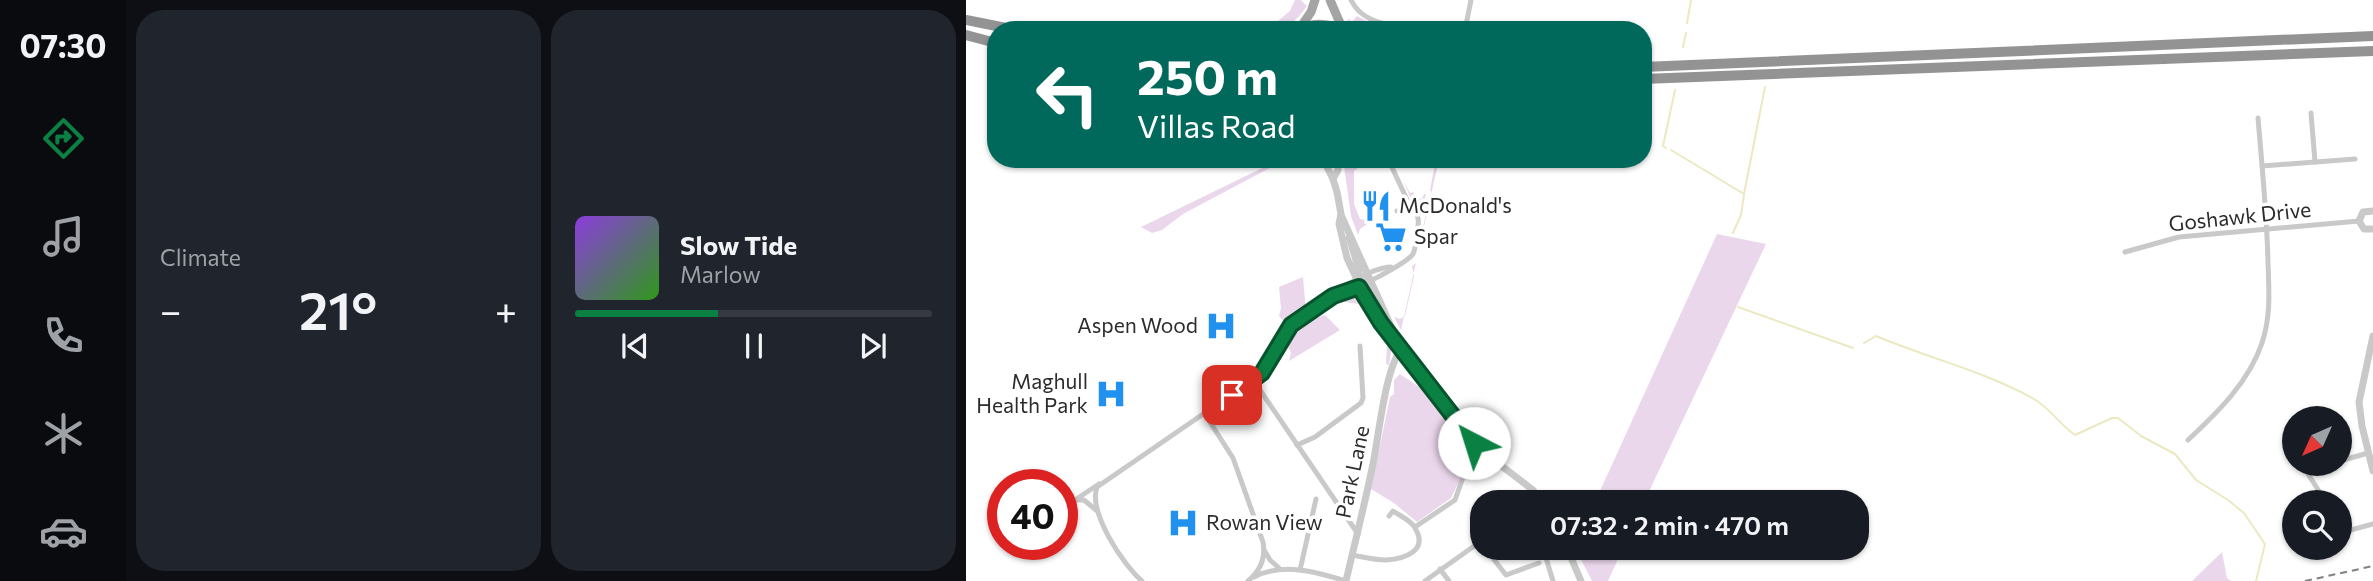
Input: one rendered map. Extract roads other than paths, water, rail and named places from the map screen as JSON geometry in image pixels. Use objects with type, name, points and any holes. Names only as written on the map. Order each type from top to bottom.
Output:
[{"type":"highway","points":[[966,22],[987,25]]},
{"type":"highway","points":[[966,22],[987,29]]},
{"type":"highway","points":[[966,35],[987,41]]},
{"type":"highway","points":[[1652,66],[2373,36]]},
{"type":"highway","points":[[1652,80],[2373,51]]},
{"type":"main road","points":[[1305,21],[1315,0]]},
{"type":"main road","points":[[1330,0],[1339,21]]},
{"type":"street","points":[[1351,0],[1359,13],[1374,21]]},
{"type":"street","points":[[1467,21],[1471,0]]},
{"type":"street","points":[[2311,113],[2315,162]]},
{"type":"street","points":[[2188,440],[2210,420],[2247,376],[2262,344],[2270,311],[2258,118]]},
{"type":"street","points":[[2262,166],[2355,159]]},
{"type":"street","points":[[1328,168],[1333,179],[1340,215],[1339,224],[1381,323],[1401,346]]},
{"type":"street","points":[[1333,179],[1338,168]]},
{"type":"street","points":[[1078,498],[1257,377],[1291,325],[1331,297],[1382,267],[1391,267],[1406,260],[1413,251],[1419,221],[1392,168]]},
{"type":"street","points":[[1397,211],[1411,208]]},
{"type":"street","points":[[2373,211],[2363,212],[2359,220],[2364,229],[2373,229]]},
{"type":"street","points":[[1340,215],[1348,227],[1363,280],[1408,357],[1474,443],[1532,490]]},
{"type":"street","name":"Goshawk Drive","points":[[2125,252],[2179,237],[2359,220]]},
{"type":"street","points":[[2373,337],[2360,402],[2373,471]]},
{"type":"street","points":[[1297,445],[1315,438],[1361,403],[1360,345]]},
{"type":"street","name":"Park Lane","points":[[1346,581],[1392,370],[1401,346]]},
{"type":"street","points":[[1392,370],[1408,357]]},
{"type":"street","points":[[1258,387],[1358,534]]},
{"type":"street","points":[[1208,419],[1213,408]]},
{"type":"street","points":[[1200,416],[1208,419],[1233,458],[1261,533],[1264,550],[1279,568]]},
{"type":"street","points":[[2352,458],[2368,453]]},
{"type":"street","points":[[1415,527],[1455,500],[1462,480],[1477,457]]},
{"type":"street","points":[[1103,481],[1094,495],[1098,513],[1123,561],[1142,581]]},
{"type":"street","points":[[1300,570],[1316,499]]},
{"type":"street","points":[[1078,500],[1083,500],[1098,513]]},
{"type":"street","points":[[1352,555],[1386,560],[1409,555],[1416,550],[1419,544],[1415,527],[1393,511],[1389,516]]},
{"type":"street","points":[[2352,530],[2373,524]]},
{"type":"street","points":[[1425,581],[1470,549]]},
{"type":"street","points":[[1250,580],[1261,565],[1264,550]]},
{"type":"street","points":[[1494,560],[1508,576],[1539,563]]},
{"type":"street","points":[[1547,560],[1553,581]]},
{"type":"street","points":[[1572,560],[1581,581]]},
{"type":"street","points":[[1250,580],[1279,568],[1346,581]]},
{"type":"street","points":[[1440,569],[1449,581]]},
{"type":"waterway","points":[[1687,23],[1691,0]]},
{"type":"waterway","points":[[1683,47],[1686,33]]},
{"type":"waterway","points":[[1671,150],[1744,194],[1765,87]]},
{"type":"waterway","points":[[1666,148],[1663,146],[1675,90]]},
{"type":"waterway","points":[[1733,233],[1741,215],[1744,195]]},
{"type":"waterway","points":[[1738,307],[1853,348]]},
{"type":"waterway","points":[[1864,343],[1876,336],[1996,380],[2040,403],[2075,435],[2112,418],[2118,418],[2141,436],[2175,454],[2196,480],[2244,513],[2265,544],[2256,581]]},
{"type":"railway","points":[[2305,581],[2373,566]]},
{"type":"place","name":"McDonald's","points":[[1376,206]]},
{"type":"place","name":"Spar","points":[[1391,237]]},
{"type":"place","name":"Aspen Wood","points":[[1221,326]]},
{"type":"place","name":"Maghull Health Park","points":[[1111,394]]},
{"type":"place","name":"Rowan View","points":[[1183,523]]}]
